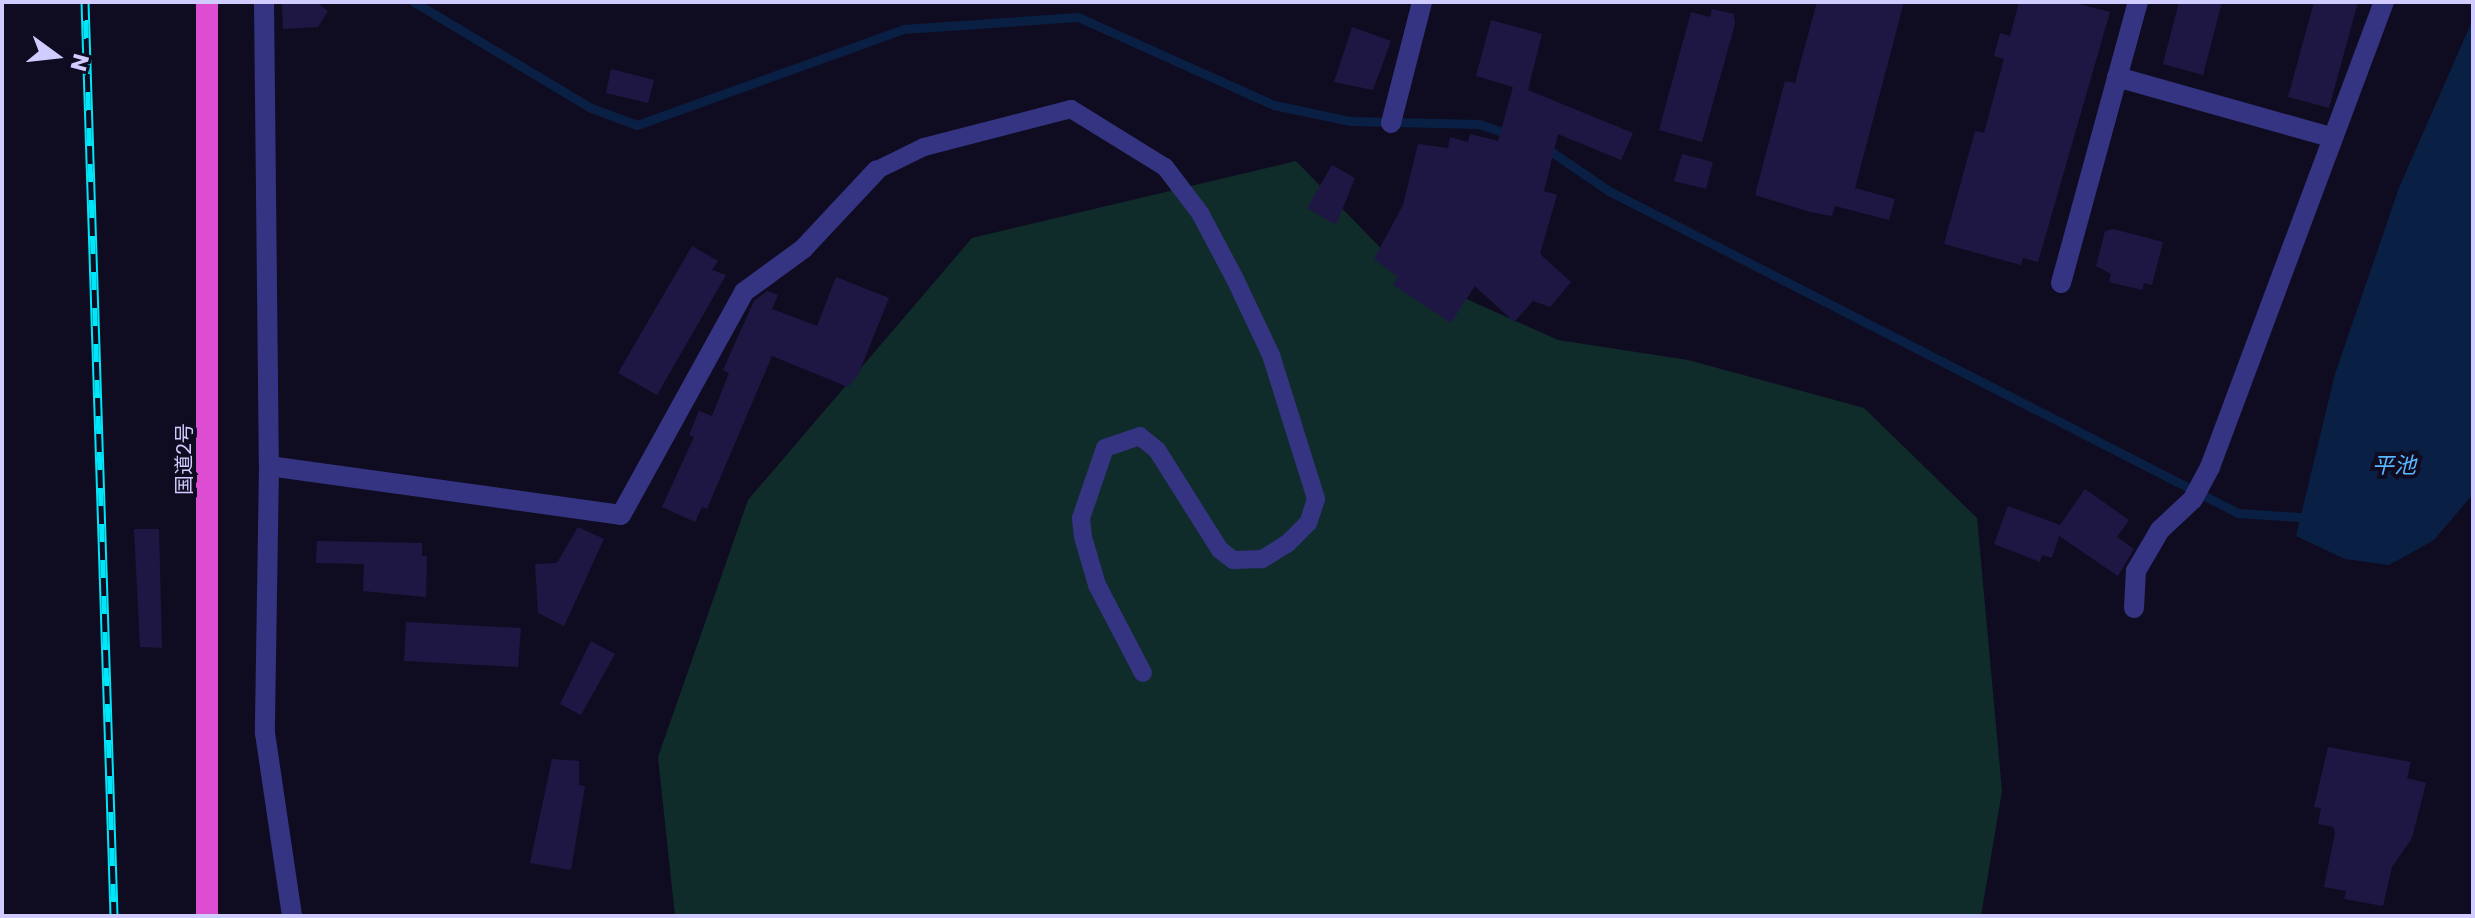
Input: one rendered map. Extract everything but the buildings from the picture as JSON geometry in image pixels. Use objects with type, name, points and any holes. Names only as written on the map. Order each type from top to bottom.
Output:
[{"type":"highway","name":"国道2号","points":[[207,2],[207,916]]},
{"type":"street","points":[[264,2],[269,466],[265,733],[292,916]]},
{"type":"street","points":[[1391,123],[1422,2]]},
{"type":"street","points":[[2061,283],[2138,2]]},
{"type":"street","points":[[2134,608],[2136,571],[2160,530],[2193,499],[2210,467],[2384,2]]},
{"type":"street","points":[[2117,77],[2331,137]]},
{"type":"street","points":[[269,466],[621,515],[744,292],[803,249],[877,170]]},
{"type":"lane","points":[[877,170],[924,147],[1071,109],[1165,167],[1200,213],[1228,265],[1271,355],[1316,499],[1308,523],[1288,543],[1262,559],[1233,560],[1220,550],[1157,450],[1140,436],[1105,448],[1081,518],[1083,537],[1097,585],[1143,673]]},
{"type":"green space","points":[[1296,161],[1402,270],[1558,340],[1688,360],[1864,408],[1977,518],[2002,791],[1981,916],[675,916],[658,757],[748,500],[972,238]]},
{"type":"water","name":"平池","points":[[2473,19],[2473,494],[2434,540],[2389,565],[2345,559],[2296,536],[2335,374],[2399,188]]},
{"type":"waterway","points":[[414,2],[591,108],[637,125],[903,29],[1078,17],[1274,105],[1350,121],[1479,124],[1511,135]]},
{"type":"waterway","points":[[1543,146],[1609,191],[2238,513],[2300,517]]},
{"type":"railway","points":[[85,2],[114,916]]}]
